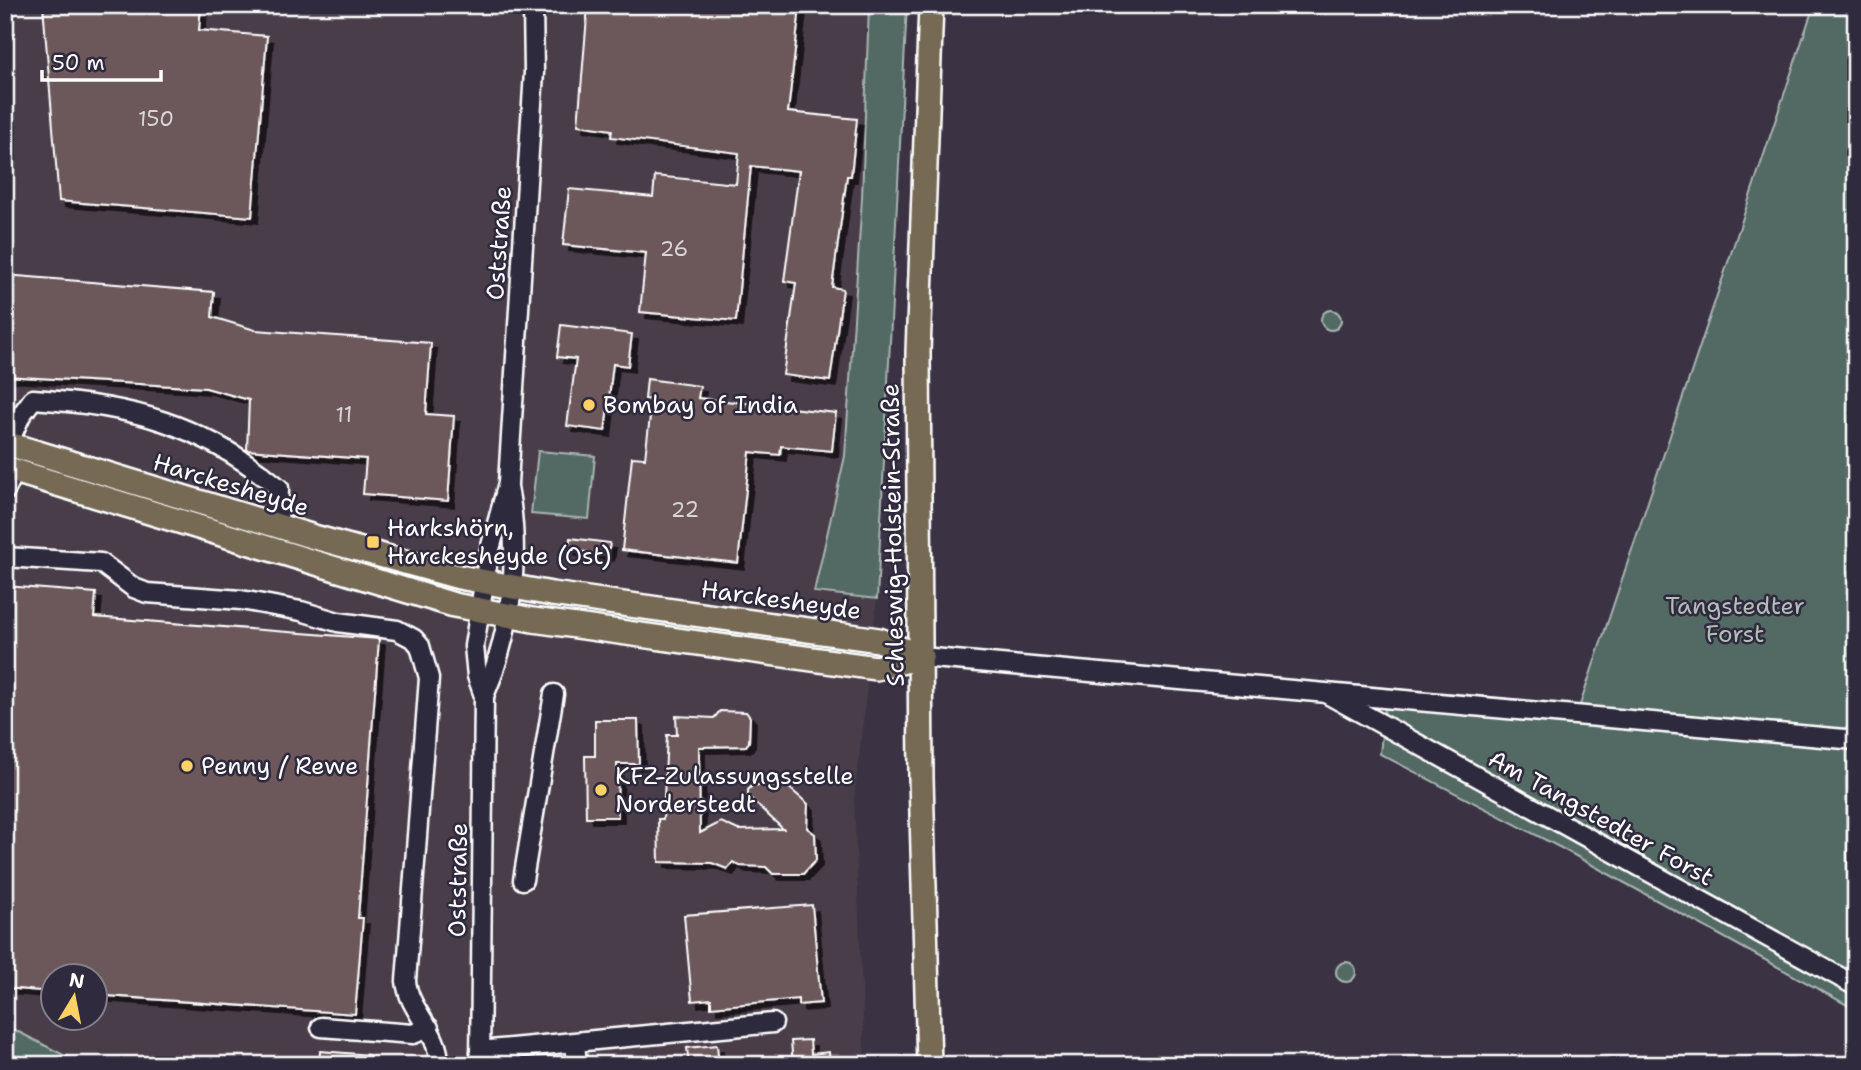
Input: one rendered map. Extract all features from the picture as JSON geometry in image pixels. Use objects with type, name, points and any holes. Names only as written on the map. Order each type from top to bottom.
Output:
[{"type":"main road","name":"Schleswig-Holstein-Straße","points":[[929,1065],[918,352],[931,5]]},
{"type":"main road","name":"Harckesheyde","points":[[7,443],[278,527],[484,582],[879,640],[921,657]]},
{"type":"main road","name":"Harckesheyde","points":[[8,477],[479,610],[876,668],[921,657]]},
{"type":"street","name":"Oststraße","points":[[484,696],[477,676],[474,646],[484,582],[508,483],[534,72],[533,5]]},
{"type":"street","points":[[7,443],[21,415],[33,399],[94,402],[158,417],[213,443],[260,472],[279,488],[278,527]]},
{"type":"street","name":"Oststraße","points":[[480,1058],[484,696],[500,651],[511,587],[515,523],[508,483]]},
{"type":"street","points":[[5,557],[101,563],[134,588],[147,593],[262,603],[338,622],[397,630],[414,639],[425,655],[429,678],[406,981],[411,998],[439,1049],[439,1065]]},
{"type":"street","name":"Am Tangstedter Forst","points":[[921,657],[1856,740]]},
{"type":"street","name":"Am Tangstedter Forst","points":[[1323,692],[1856,986]]},
{"type":"street","points":[[523,880],[554,694]]},
{"type":"street","points":[[480,1058],[534,1056],[575,1043],[773,1023]]},
{"type":"street","points":[[321,1027],[412,1034],[429,1028]]},
{"type":"street","points":[[575,1043],[577,1065]]},
{"type":"shaded area","points":[[5,5],[869,5],[862,198],[845,456],[814,592],[877,599],[854,800],[865,1065],[83,1065],[5,1025]]},
{"type":"green space","points":[[869,5],[907,5],[877,599],[814,592],[845,456],[862,198]]},
{"type":"green space","name":"Tangstedter Forst","points":[[1814,5],[1856,5],[1856,777],[1846,777],[1849,1006],[1563,849],[1380,754],[1385,705],[1579,708]]},
{"type":"green space","points":[[1331,310],[1338,313],[1341,320],[1338,327],[1331,330],[1324,327],[1321,320],[1324,313]]},
{"type":"green space","points":[[5,450],[450,582],[447,593],[5,460]]},
{"type":"green space","points":[[538,451],[595,456],[589,519],[531,514]]},
{"type":"green space","points":[[547,606],[875,646],[874,655],[546,614]]},
{"type":"green space","points":[[1346,962],[1353,965],[1356,972],[1353,979],[1346,982],[1339,979],[1336,972],[1339,965]]},
{"type":"green space","points":[[5,1025],[83,1065],[5,1065]]},
{"type":"building","points":[[43,5],[201,5],[199,30],[267,36],[252,217],[59,201]]},
{"type":"building","points":[[588,5],[800,7],[788,112],[857,119],[851,176],[847,176],[832,287],[843,289],[830,381],[783,375],[796,283],[784,281],[799,171],[751,166],[736,321],[640,312],[646,253],[563,245],[569,189],[653,197],[655,176],[736,184],[739,153],[611,137],[612,130],[578,125]]},
{"type":"building","points":[[5,275],[214,292],[212,317],[255,330],[431,343],[426,414],[454,416],[448,501],[363,494],[366,459],[247,450],[249,400],[206,388],[5,376]]},
{"type":"building","points":[[561,325],[632,334],[628,366],[613,364],[605,431],[567,426],[576,359],[557,357]]},
{"type":"building","points":[[647,379],[700,386],[698,398],[836,413],[832,451],[781,446],[780,455],[750,452],[738,563],[622,550],[632,457],[645,458],[652,400],[645,399]]},
{"type":"building","points":[[570,538],[610,543],[608,555],[569,550]]},
{"type":"building","name":"Penny / Rewe","points":[[5,586],[96,593],[94,617],[379,639],[358,918],[363,918],[355,1014],[108,996],[108,962],[38,962],[38,991],[5,988],[10,894],[5,894]]},
{"type":"building","points":[[720,711],[746,712],[750,717],[749,742],[746,746],[699,747],[700,833],[721,822],[738,830],[783,829],[748,796],[748,790],[753,785],[787,786],[808,804],[807,828],[815,834],[816,860],[803,874],[773,874],[766,867],[740,866],[733,862],[727,869],[712,863],[659,862],[658,819],[663,819],[667,735],[677,735],[676,716],[714,718]]},
{"type":"building","name":"KFZ-Zulassungsstelle Norderstedt","points":[[595,720],[638,720],[639,764],[617,764],[618,817],[586,817],[585,756],[595,756]]},
{"type":"building","points":[[812,905],[821,1003],[798,1005],[798,999],[711,1007],[711,999],[692,1001],[684,915]]},
{"type":"building","points":[[810,1040],[811,1054],[829,1052],[830,1065],[793,1065],[791,1041]]},
{"type":"building","points":[[717,1045],[719,1065],[689,1065],[687,1048]]},
{"type":"building","points":[[320,1051],[370,1055],[369,1065],[319,1065]]},
{"type":"place","name":"Bombay of India","points":[[589,405]]},
{"type":"place","name":"Harkshörn, Harckesheyde (Ost)","points":[[373,542]]},
{"type":"place","name":"Penny / Rewe","points":[[187,766]]},
{"type":"place","name":"KFZ-Zulassungsstelle Norderstedt","points":[[601,790]]}]
